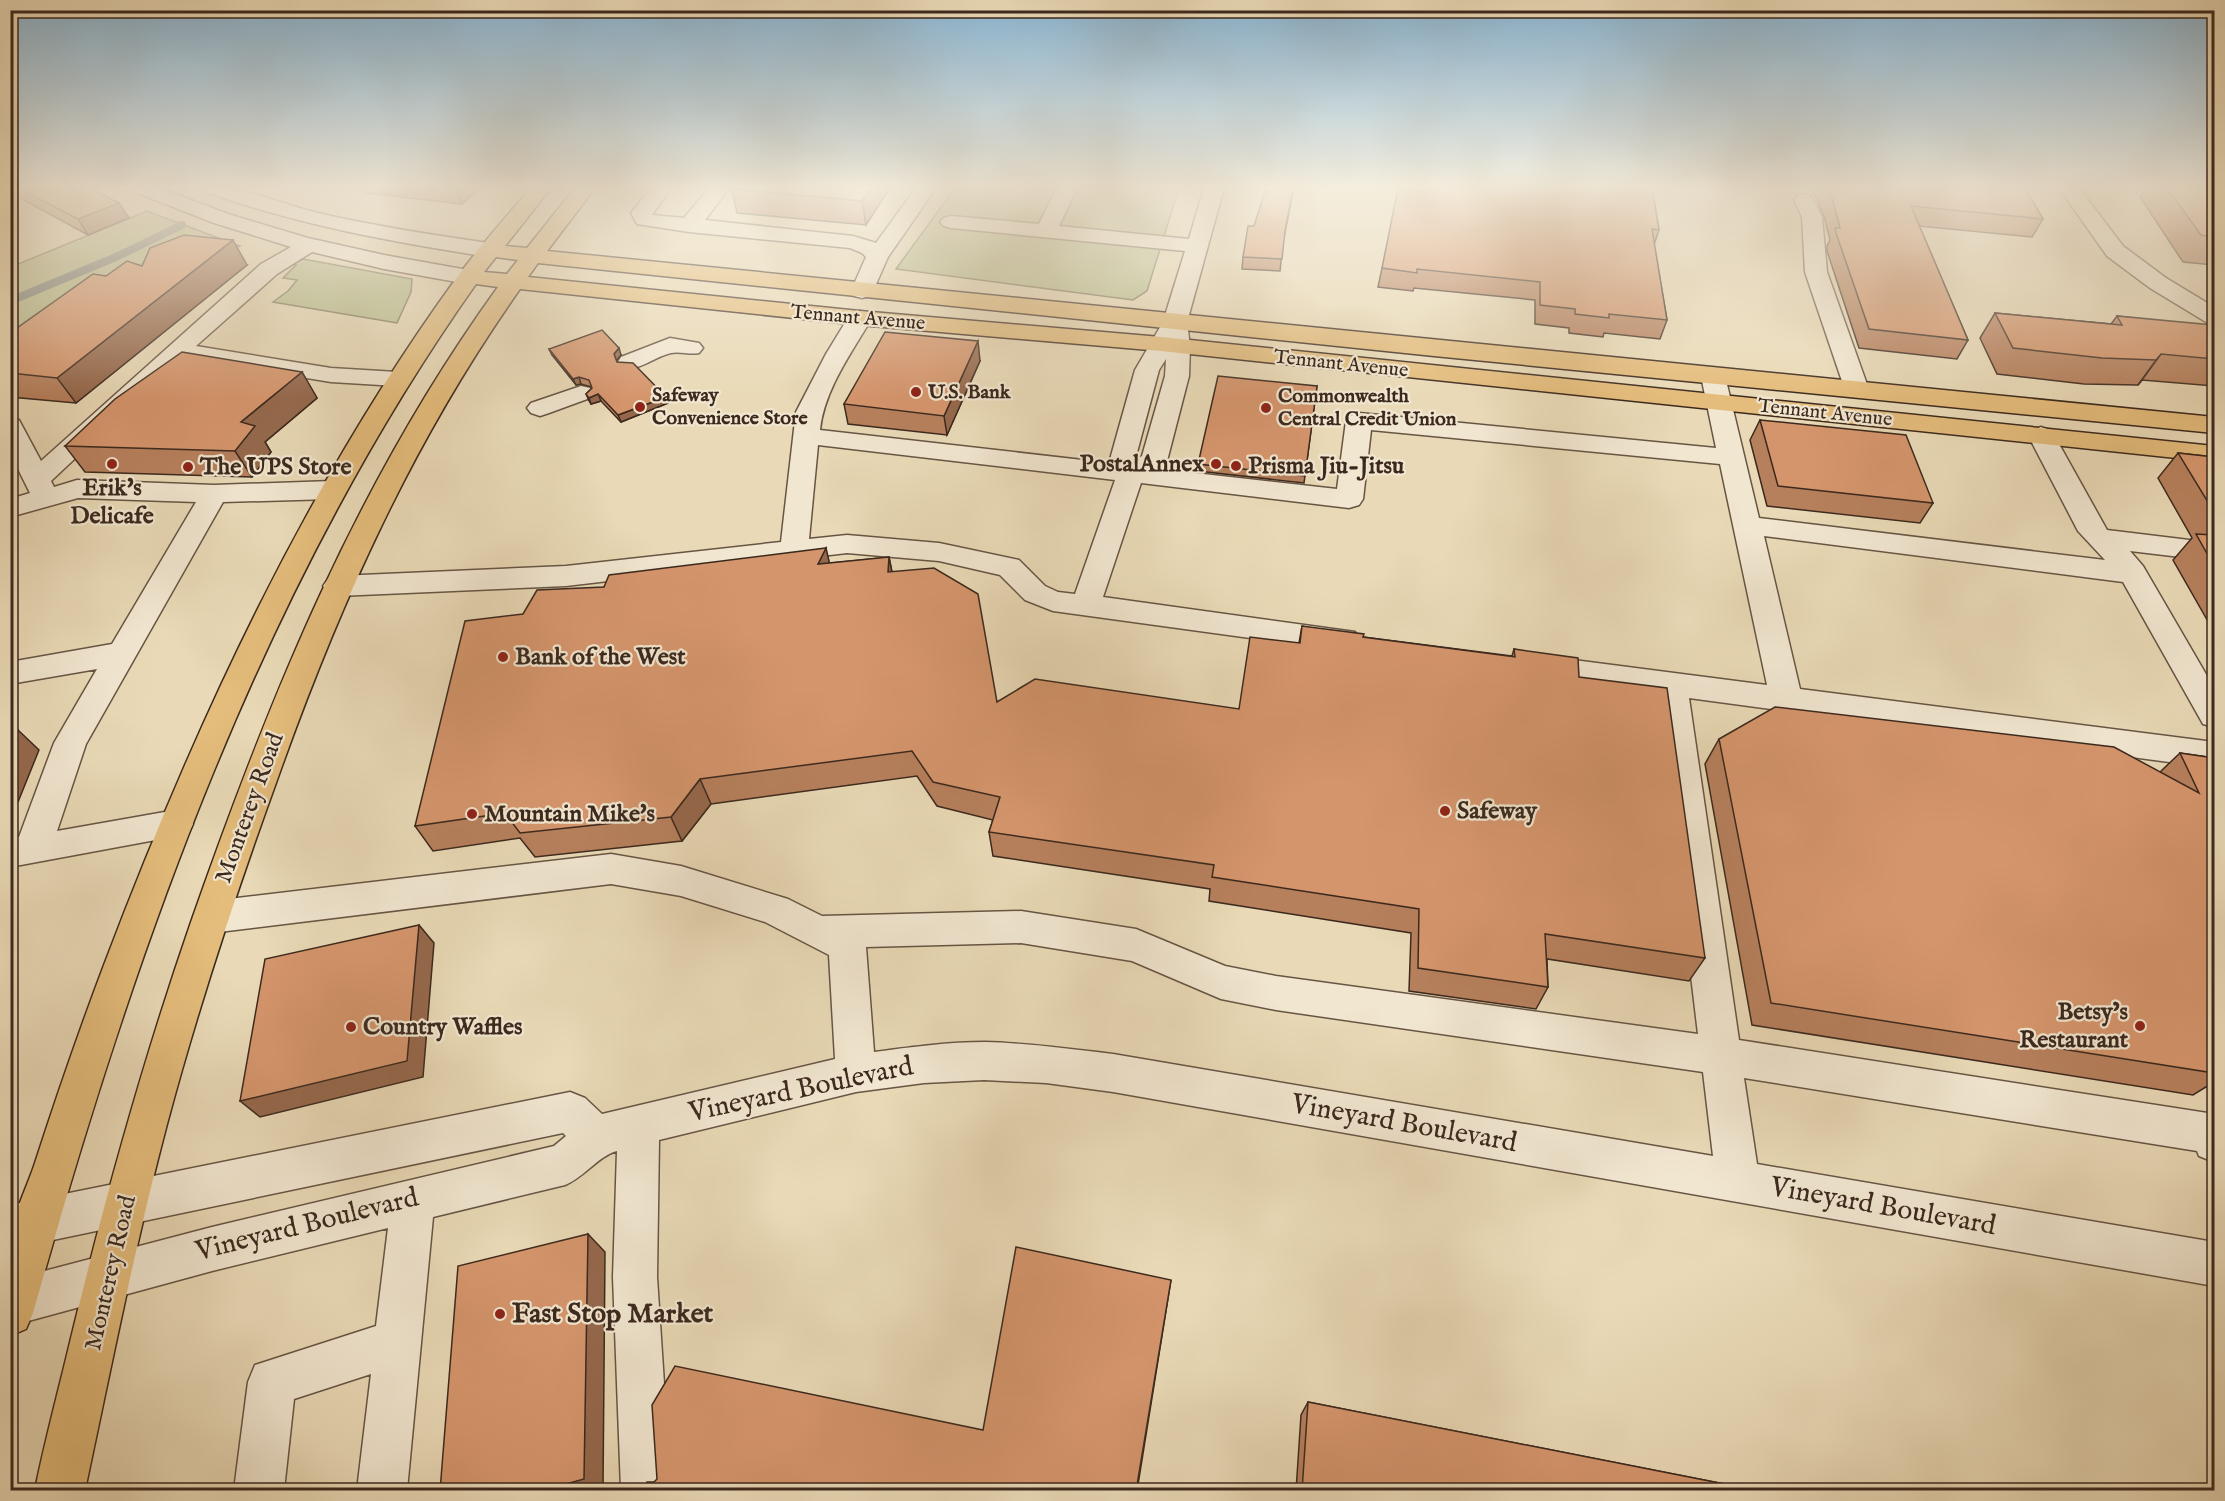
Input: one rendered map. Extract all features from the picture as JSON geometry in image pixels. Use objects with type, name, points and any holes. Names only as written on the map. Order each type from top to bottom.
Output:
[{"type":"main road","points":[[12,1306],[24,1224],[176,824],[243,664],[332,490],[397,379],[483,258]]},
{"type":"main road","name":"Monterey Road","points":[[60,1491],[109,1276],[151,1111],[211,917],[273,743],[338,586],[368,522],[419,426],[470,344],[530,258]]},
{"type":"main road","name":"Tennant Avenue","points":[[550,258],[862,291],[1171,338],[1719,403],[2214,454]]},
{"type":"main road","name":"Tennant Avenue","points":[[468,277],[860,318],[1171,338],[1433,350],[2214,425]]},
{"type":"street","points":[[10,508],[42,488],[177,350],[269,269],[287,258]]},
{"type":"street","points":[[370,258],[468,277]]},
{"type":"street","points":[[862,291],[877,258]]},
{"type":"street","points":[[1131,472],[1121,461],[1147,370],[1171,338],[1194,258]]},
{"type":"street","points":[[1815,258],[1816,272],[1857,390]]},
{"type":"street","points":[[2124,258],[2158,283],[2214,316]]},
{"type":"street","points":[[794,550],[809,412],[838,354],[860,318]]},
{"type":"street","points":[[629,362],[680,347]]},
{"type":"street","points":[[177,350],[332,375],[397,379]]},
{"type":"street","points":[[1713,376],[1786,697]]},
{"type":"street","points":[[807,436],[1349,499],[1359,421],[1730,457]]},
{"type":"street","points":[[10,425],[42,488]]},
{"type":"street","points":[[2041,435],[2091,531],[2129,566],[2214,715]]},
{"type":"street","points":[[1085,606],[1131,472]]},
{"type":"street","points":[[42,488],[214,494],[332,490]]},
{"type":"street","points":[[22,851],[70,743],[214,494]]},
{"type":"street","points":[[1746,525],[2133,573]]},
{"type":"street","points":[[2100,538],[2214,552]]},
{"type":"street","points":[[338,586],[566,576],[847,544],[939,552],[1008,567],[1035,593],[1053,601],[1366,643]]},
{"type":"street","points":[[10,673],[122,653]]},
{"type":"street","points":[[1506,662],[2214,755]]},
{"type":"street","points":[[1671,683],[1738,1182]]},
{"type":"street","points":[[22,851],[176,824]]},
{"type":"street","points":[[211,917],[611,868],[681,881],[776,910],[847,946],[856,1073]]},
{"type":"street","points":[[819,932],[1021,927],[1136,945],[1221,982],[1276,993],[1721,1056],[2211,1133],[2214,1142]]},
{"type":"street","name":"Vineyard Boulevard","points":[[12,1306],[109,1276],[413,1199],[565,1164],[596,1136],[639,1125],[856,1073],[924,1064],[984,1061],[1046,1064],[1113,1073],[2214,1264]]},
{"type":"street","points":[[24,1224],[570,1112],[596,1136]]},
{"type":"street","points":[[639,1125],[635,1277],[646,1491]]},
{"type":"street","points":[[382,1491],[413,1199]]},
{"type":"street","points":[[259,1491],[272,1382],[396,1343]]},
{"type":"green space","points":[[33,258],[212,258],[11,345],[11,267]]},
{"type":"green space","points":[[904,258],[1157,258],[1147,291],[1133,300],[896,269]]},
{"type":"green space","points":[[303,259],[412,279],[411,292],[397,323],[273,302],[288,291],[297,280],[283,278],[296,265],[292,264]]},
{"type":"building","points":[[146,258],[210,258],[57,378],[10,373],[10,333],[93,274],[106,276],[127,261],[142,266]]},
{"type":"building","points":[[1384,258],[1657,258],[1667,320],[1609,314],[1609,318],[1575,314],[1575,309],[1540,305],[1540,282],[1417,269],[1417,273],[1382,268]]},
{"type":"building","points":[[1845,258],[1933,258],[1968,340],[1869,329]]},
{"type":"building","points":[[1995,313],[2122,325],[2117,316],[2213,325],[2214,359],[2161,354],[2156,360],[2102,358],[2013,348]]},
{"type":"building","points":[[602,330],[619,348],[614,354],[617,362],[633,363],[666,397],[618,415],[598,394],[589,398],[586,394],[592,388],[589,380],[579,377],[573,379],[549,349]]},
{"type":"building","name":"U.S. Bank","points":[[885,332],[978,341],[944,416],[844,404]]},
{"type":"building","points":[[182,352],[302,372],[241,422],[255,426],[235,451],[65,446],[115,399]]},
{"type":"building","points":[[1218,376],[1317,386],[1305,476],[1198,464]]},
{"type":"building","points":[[1760,420],[1906,435],[1933,503],[1778,486]]},
{"type":"building","points":[[2178,453],[2214,457],[2214,512]]},
{"type":"building","points":[[2196,534],[2214,535],[2214,566]]},
{"type":"building","points":[[826,548],[818,564],[889,557],[888,572],[934,568],[978,594],[997,702],[1035,679],[1239,709],[1250,637],[1300,643],[1302,626],[1364,634],[1363,637],[1515,657],[1514,649],[1578,658],[1579,677],[1667,688],[1705,958],[1545,934],[1548,987],[1418,968],[1419,909],[1212,877],[1214,865],[989,832],[1000,797],[933,782],[912,751],[700,779],[671,817],[520,833],[505,813],[415,826],[465,621],[523,614],[537,590],[604,587],[609,575]]},
{"type":"building","points":[[1775,707],[2114,747],[2199,793],[2180,753],[2214,758],[2214,1073],[1771,1003],[1719,739]]},
{"type":"building","points":[[18,730],[10,749],[10,732]]},
{"type":"building","name":"Country Waffles","points":[[419,925],[407,1061],[240,1101],[265,959]]},
{"type":"building","points":[[588,1234],[584,1479],[541,1491],[440,1491],[458,1266]]},
{"type":"building","points":[[1016,1247],[1171,1280],[1136,1491],[647,1491],[647,1482],[654,1482],[657,1479],[652,1405],[675,1366],[983,1430]]},
{"type":"building","points":[[1308,1402],[1760,1491],[1302,1491]]},
{"type":"waterway","points":[[10,301],[113,258]]},
{"type":"place","name":"U.S. Bank","points":[[916,392]]},
{"type":"place","name":"Safeway Convenience Store","points":[[640,407]]},
{"type":"place","name":"Commonwealth Central Credit Union","points":[[1266,408]]},
{"type":"place","name":"Erik's Delicafe","points":[[112,464]]},
{"type":"place","name":"PostalAnnex","points":[[1216,464]]},
{"type":"place","name":"Prisma Jiu-Jitsu","points":[[1236,466]]},
{"type":"place","name":"The UPS Store","points":[[188,467]]},
{"type":"place","name":"Bank of the West","points":[[503,657]]},
{"type":"place","name":"Safeway","points":[[1445,811]]},
{"type":"place","name":"Mountain Mike's","points":[[472,814]]},
{"type":"place","name":"Betsy’s Restaurant","points":[[2140,1026]]},
{"type":"place","name":"Country Waffles","points":[[351,1027]]},
{"type":"place","name":"Fast Stop Market","points":[[500,1314]]}]
